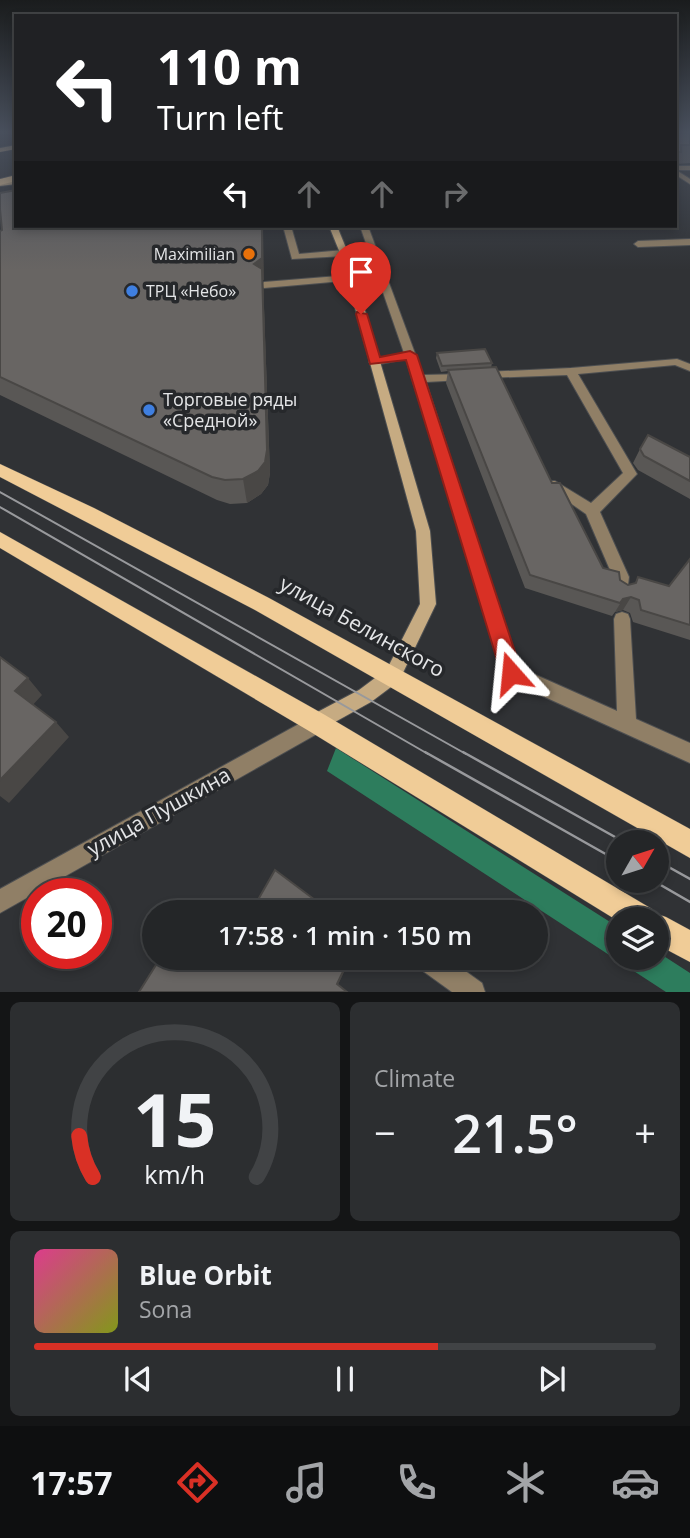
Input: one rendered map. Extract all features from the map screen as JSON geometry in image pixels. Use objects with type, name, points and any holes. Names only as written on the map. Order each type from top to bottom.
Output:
[{"type":"main road","points":[[317,723],[365,696],[393,675],[428,604],[423,531],[344,253],[334,228]]},
{"type":"main road","name":"улица Белинского","points":[[0,470],[116,525],[393,675],[690,844]]},
{"type":"main road","points":[[0,539],[317,723],[622,907]]},
{"type":"main road","points":[[669,935],[690,947]]},
{"type":"street","points":[[288,228],[295,257],[344,253]]},
{"type":"street","points":[[364,228],[419,379],[511,673],[690,753]]},
{"type":"street","points":[[638,244],[690,242]]},
{"type":"street","points":[[264,280],[351,278]]},
{"type":"street","points":[[375,362],[410,355]]},
{"type":"street","points":[[419,379],[502,381],[571,371],[677,362],[690,368]]},
{"type":"street","points":[[571,371],[630,474],[592,511]]},
{"type":"street","points":[[543,471],[549,483],[592,511],[621,577],[621,588]]},
{"type":"street","points":[[622,619],[627,725]]},
{"type":"street","name":"улица Пушкина","points":[[0,902],[317,723]]},
{"type":"street","points":[[442,970],[472,992]]},
{"type":"green space","points":[[336,748],[606,919],[606,953],[548,915],[548,900],[525,900],[327,771]]},
{"type":"green space","points":[[669,959],[690,973],[690,992],[666,992],[632,970],[669,970]]},
{"type":"building","points":[[14,190],[14,228],[262,228],[262,258],[254,264],[262,269],[267,450],[265,462],[258,471],[243,479],[225,480],[212,477],[0,377],[0,193]]},
{"type":"building","points":[[485,349],[492,363],[442,366],[437,353]]},
{"type":"building","points":[[496,367],[552,483],[560,483],[603,568],[619,572],[620,580],[628,585],[636,583],[638,577],[669,586],[690,559],[690,625],[641,610],[639,600],[631,597],[620,603],[530,575],[448,370]]},
{"type":"building","points":[[648,435],[690,457],[690,481],[644,456],[640,449]]},
{"type":"building","points":[[0,657],[28,678],[15,691],[56,722],[0,780]]},
{"type":"building","points":[[275,870],[315,900],[258,900]]},
{"type":"building","points":[[153,970],[344,970],[337,984],[347,992],[139,992]]},
{"type":"tram line","points":[[0,492],[466,754]]},
{"type":"tram line","points":[[0,507],[428,754]]},
{"type":"tram line","points":[[425,752],[606,854]]},
{"type":"tram line","points":[[463,752],[606,832]]},
{"type":"tram line","points":[[669,867],[690,879]]},
{"type":"tram line","points":[[669,890],[690,902]]},
{"type":"place","name":"Maximilian","points":[[249,254]]},
{"type":"place","name":"ТРЦ «Небо»","points":[[132,291]]},
{"type":"place","name":"Торговые ряды «Средной»","points":[[149,410]]},
{"type":"route","points":[[361,314],[375,362],[410,355],[511,673]]}]
